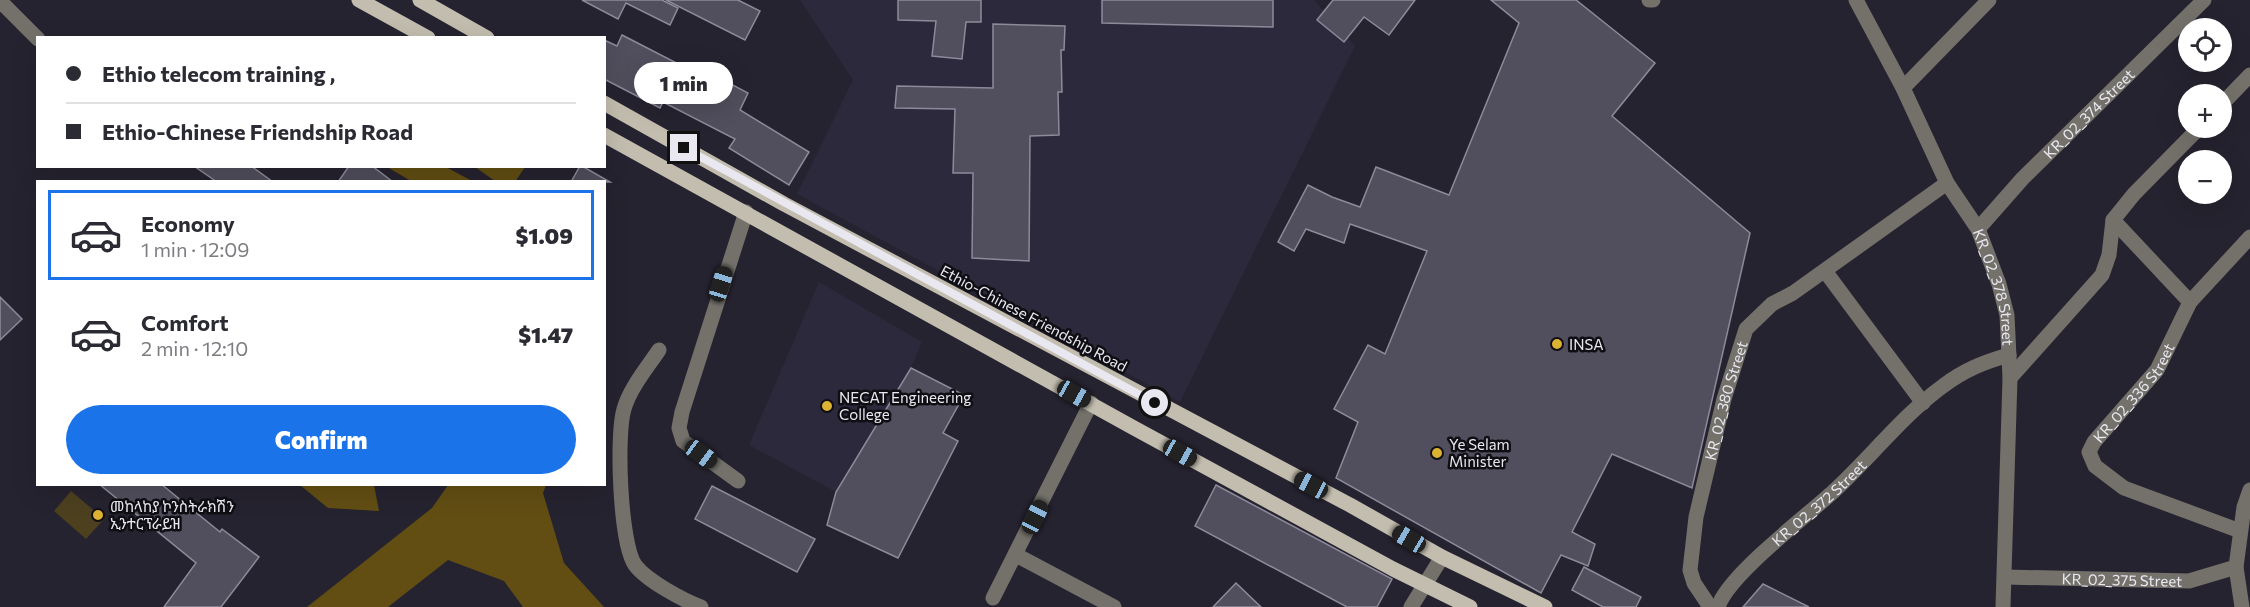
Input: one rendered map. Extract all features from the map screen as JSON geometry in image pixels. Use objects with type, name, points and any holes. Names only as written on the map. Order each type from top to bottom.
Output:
[{"type":"main road","points":[[359,0],[424,36]]},
{"type":"main road","points":[[420,0],[483,36]]},
{"type":"main road","name":"Ethio-Chinese Friendship Road","points":[[606,104],[784,204],[1350,505],[1442,557],[1545,607]]},
{"type":"main road","points":[[606,136],[1091,403],[1470,607]]},
{"type":"main road","points":[[773,228],[784,204]]},
{"type":"street","name":"KR_02_378 Street","points":[[1856,0],[1903,88],[1947,183],[1978,229],[1999,284],[2007,315],[2010,378],[2003,607]]},
{"type":"street","points":[[1903,88],[1989,0]]},
{"type":"street","name":"KR_02_374 Street","points":[[1978,229],[2023,178],[2204,0]]},
{"type":"street","points":[[0,1],[36,37]]},
{"type":"street","points":[[2232,94],[2250,75]]},
{"type":"street","points":[[2010,378],[2102,275],[2109,255],[2113,220],[2134,194],[2189,138]]},
{"type":"street","name":"KR_02_380 Street","points":[[1710,607],[1694,583],[1689,570],[1707,469],[1746,329],[1761,313],[1825,271],[1947,183]]},
{"type":"street","points":[[738,481],[682,441],[679,428],[685,400],[746,212]]},
{"type":"street","points":[[2113,220],[2190,302],[2250,237]]},
{"type":"street","points":[[1825,271],[1923,403]]},
{"type":"street","name":"KR_02_336 Street","points":[[2190,302],[2157,370],[2094,442],[2089,452],[2095,465],[2104,476],[2124,488],[2240,531]]},
{"type":"street","points":[[659,350],[630,393],[623,411],[620,488],[627,540],[635,564],[661,586],[701,607]]},
{"type":"street","name":"KR_02_372 Street","points":[[1718,607],[1725,594],[1746,571],[1834,491],[1923,403],[1959,374],[1977,365],[2009,355]]},
{"type":"street","points":[[993,598],[1091,403]]},
{"type":"street","points":[[2242,607],[2236,567],[2244,507],[2250,490]]},
{"type":"street","points":[[1016,555],[1114,607]]},
{"type":"street","points":[[1411,607],[1427,585],[1442,557]]},
{"type":"street","name":"KR_02_375 Street","points":[[2005,577],[2188,581],[2236,567]]},
{"type":"shaded area","points":[[800,0],[1314,0],[1355,46],[1180,402],[797,194],[853,80]]},
{"type":"shaded area","points":[[389,168],[448,168],[470,180],[409,180]]},
{"type":"shaded area","points":[[476,168],[524,168],[516,180],[494,180]]},
{"type":"shaded area","name":"NECAT Engineering College","points":[[819,282],[922,342],[911,368],[836,492],[749,445]]},
{"type":"shaded area","points":[[301,486],[374,486],[379,511],[328,508]]},
{"type":"shaded area","points":[[447,486],[546,486],[543,493],[564,563],[604,607],[523,607],[504,581],[448,560],[388,607],[307,607],[432,508]]},
{"type":"shaded area","points":[[71,491],[104,519],[86,539],[54,511]]},
{"type":"building","points":[[582,0],[662,0],[678,8],[670,25],[626,3],[618,19]]},
{"type":"building","points":[[666,0],[738,0],[760,11],[745,40]]},
{"type":"building","points":[[898,0],[981,0],[981,22],[966,22],[962,59],[932,56],[936,21],[898,20]]},
{"type":"building","points":[[1102,0],[1273,0],[1273,27],[1102,23]]},
{"type":"building","points":[[1333,0],[1415,0],[1389,35],[1364,17],[1344,42],[1317,20]]},
{"type":"building","name":"INSA","points":[[1491,0],[1576,0],[1655,63],[1612,116],[1750,233],[1692,488],[1612,454],[1572,532],[1595,544],[1588,566],[1561,555],[1541,593],[1336,478],[1358,422],[1334,409],[1368,345],[1385,354],[1427,251],[1350,224],[1344,243],[1306,229],[1294,251],[1278,242],[1308,185],[1360,207],[1376,167],[1449,195],[1519,23]]},
{"type":"building","points":[[993,24],[1065,26],[1064,50],[1061,50],[1062,92],[1058,92],[1059,135],[1030,136],[1029,261],[972,258],[973,173],[953,173],[955,109],[895,108],[897,86],[993,88]]},
{"type":"building","points":[[622,35],[688,69],[691,63],[748,93],[740,110],[809,152],[789,185],[729,148],[735,139],[663,102],[660,108],[606,80],[606,41],[617,46]]},
{"type":"building","points":[[197,168],[254,168],[270,180],[214,180]]},
{"type":"building","points":[[348,168],[375,168],[390,180],[339,180]]},
{"type":"building","points":[[579,168],[586,168],[610,182],[606,180],[572,180]]},
{"type":"building","points":[[0,297],[22,319],[0,340]]},
{"type":"building","points":[[911,368],[964,395],[943,433],[958,441],[898,558],[827,525],[836,492]]},
{"type":"building","points":[[1216,485],[1392,579],[1377,607],[1347,607],[1195,526]]},
{"type":"building","points":[[101,486],[163,486],[220,532],[222,529],[259,557],[221,607],[164,607],[196,563]]},
{"type":"building","points":[[712,486],[815,539],[797,572],[695,519]]},
{"type":"building","points":[[1584,567],[1641,597],[1636,607],[1603,607],[1572,590]]},
{"type":"building","points":[[1236,583],[1261,607],[1213,607]]},
{"type":"building","points":[[1763,584],[1809,607],[1743,607]]},
{"type":"place","name":"INSA","points":[[1557,344]]},
{"type":"place","name":"NECAT Engineering College","points":[[827,406]]},
{"type":"place","name":"Ye Selam Minister","points":[[1437,453]]},
{"type":"place","name":"መከላከያ ኮንስትራክሽን ኢንተርፕራይዝ","points":[[98,515]]},
{"type":"route","points":[[684,148],[1155,403]]}]
